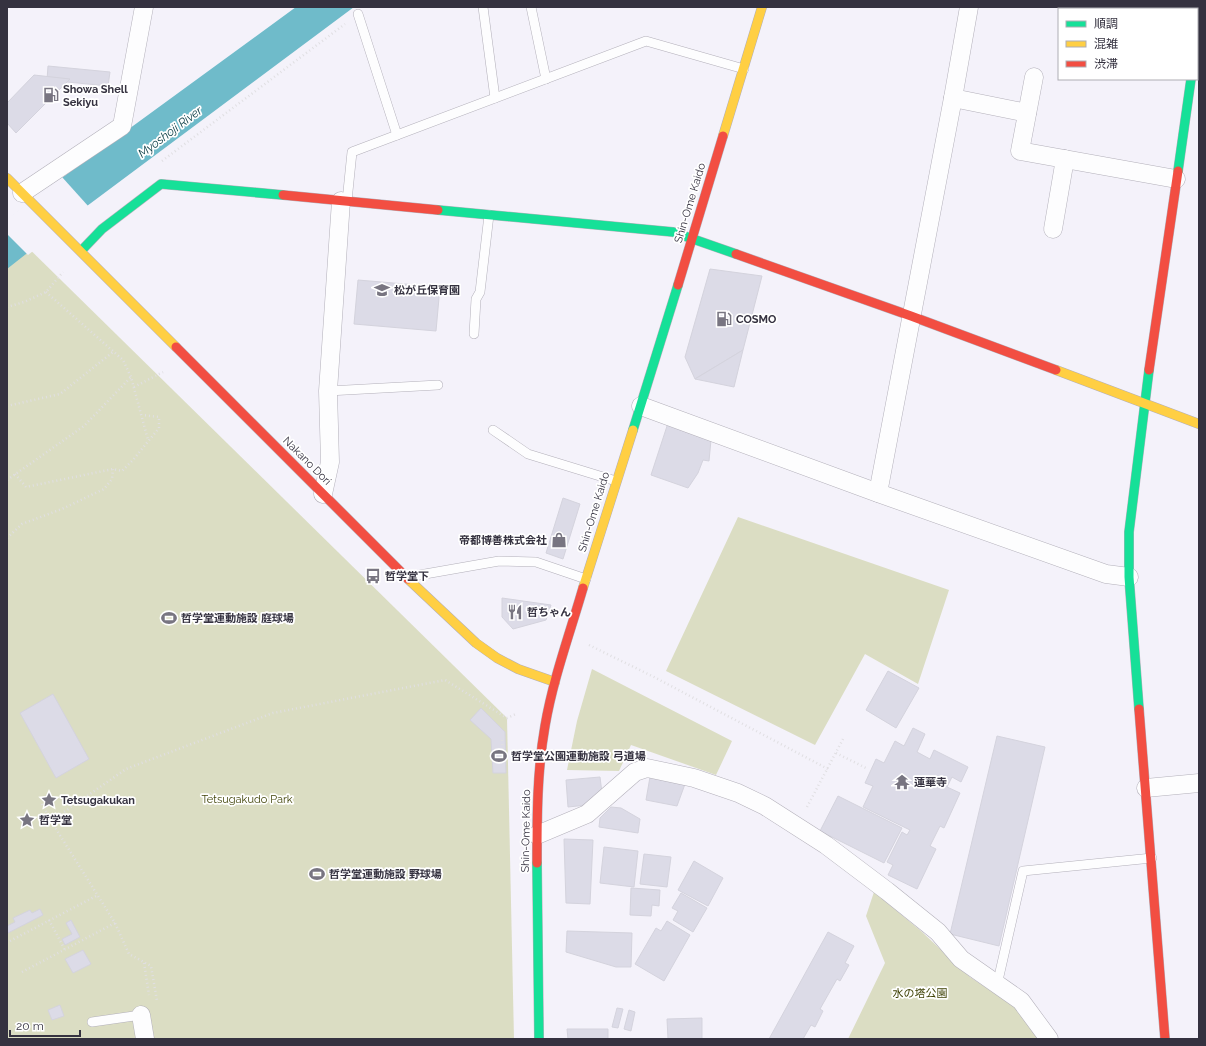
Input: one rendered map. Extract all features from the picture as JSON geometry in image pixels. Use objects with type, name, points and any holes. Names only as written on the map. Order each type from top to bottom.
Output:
[{"type":"street","points":[[7,178],[27,197],[122,126],[144,7]]},
{"type":"street","name":"Shin-Ome Kaido","points":[[539,1039],[537,835],[539,770],[545,725],[555,682],[586,579],[693,238],[762,7]]},
{"type":"street","points":[[878,493],[969,7]]},
{"type":"street","points":[[1034,77],[1020,151],[1176,179]]},
{"type":"street","points":[[1165,1039],[1130,577],[1129,532],[1144,403],[1191,80]]},
{"type":"street","points":[[953,98],[1027,112]]},
{"type":"street","points":[[1053,229],[1065,159]]},
{"type":"street","points":[[81,251],[102,229],[161,184],[673,232],[912,316],[1199,424]]},
{"type":"street","name":"Nakano Dori","points":[[27,197],[407,578],[476,643],[497,658],[518,669],[555,682]]},
{"type":"street","points":[[323,494],[330,462],[328,391],[344,201]]},
{"type":"street","points":[[641,406],[878,493],[1106,574],[1130,577]]},
{"type":"street","points":[[537,835],[587,814],[635,772],[647,768],[694,778],[738,793],[765,806],[826,845],[887,891],[938,932],[961,959],[1021,1001],[1048,1039]]},
{"type":"street","points":[[1146,788],[1199,783]]},
{"type":"street","points":[[141,1016],[145,1039]]},
{"type":"lane","points":[[483,7],[494,98]]},
{"type":"lane","points":[[531,7],[546,79]]},
{"type":"lane","points":[[358,14],[397,135]]},
{"type":"lane","points":[[344,201],[352,152],[646,41],[744,69]]},
{"type":"lane","points":[[474,334],[476,300],[480,292],[489,214]]},
{"type":"lane","points":[[328,391],[438,385]]},
{"type":"lane","points":[[493,430],[528,454],[616,481]]},
{"type":"lane","points":[[407,578],[499,561],[536,562],[586,579]]},
{"type":"lane","points":[[997,985],[1023,871],[1152,858]]},
{"type":"lane","points":[[92,1022],[141,1016]]},
{"type":"path","points":[[162,160],[358,14]]},
{"type":"path","points":[[7,307],[24,302],[46,292],[63,272]]},
{"type":"path","points":[[46,292],[123,360],[131,377],[148,440]]},
{"type":"path","points":[[7,406],[60,394],[114,352]]},
{"type":"path","points":[[134,387],[163,372]]},
{"type":"path","points":[[7,480],[84,426],[131,377]]},
{"type":"path","points":[[15,474],[26,487],[113,469],[122,471],[159,428],[159,417],[142,415]]},
{"type":"path","points":[[7,538],[22,524],[62,509],[104,489],[112,479],[113,469]]},
{"type":"path","points":[[588,645],[654,677],[828,769]]},
{"type":"path","points":[[51,821],[126,769],[273,714],[445,680],[507,718],[516,714]]},
{"type":"path","points":[[797,826],[843,738]]},
{"type":"path","points":[[502,740],[503,763]]},
{"type":"path","points":[[836,753],[866,768]]},
{"type":"path","points":[[42,804],[51,821],[115,923],[129,954],[151,966],[157,1003]]},
{"type":"path","points":[[10,941],[98,896]]},
{"type":"path","points":[[49,920],[65,950]]},
{"type":"path","points":[[22,972],[115,923]]},
{"type":"green space","name":"Tetsugakudo Park","points":[[7,227],[507,718],[514,1039],[7,1039]]},
{"type":"green space","points":[[738,517],[949,590],[918,684],[865,654],[815,745],[666,671]]},
{"type":"green space","points":[[592,669],[732,741],[716,775],[631,745],[619,771],[567,770],[577,721]]},
{"type":"green space","name":"水の塔公園","points":[[874,892],[921,931],[970,977],[1020,1010],[1040,1039],[848,1039],[885,963],[866,916]]},
{"type":"water","name":"Myoshoji River","points":[[296,7],[354,7],[87,206],[7,269],[7,220],[63,177]]},
{"type":"pier","points":[[62,177],[89,207],[28,255],[7,234],[7,219]]},
{"type":"building","points":[[48,66],[110,72],[108,86],[47,80]]},
{"type":"building","points":[[34,75],[70,79],[16,133],[7,123],[7,103]]},
{"type":"building","points":[[710,269],[762,276],[743,350],[695,379],[685,357]]},
{"type":"building","points":[[358,280],[440,287],[436,331],[354,324]]},
{"type":"building","points":[[743,350],[734,387],[695,379]]},
{"type":"building","points":[[668,423],[711,440],[709,461],[703,460],[698,473],[688,488],[651,475]]},
{"type":"building","points":[[563,498],[580,504],[563,559],[546,553]]},
{"type":"building","points":[[502,598],[551,605],[546,620],[513,629],[502,617]]},
{"type":"building","points":[[888,671],[919,688],[896,728],[866,710]]},
{"type":"building","points":[[53,694],[89,759],[56,778],[20,713]]},
{"type":"building","name":"哲学堂公園運動施設 弓道場","points":[[481,708],[505,732],[506,773],[493,773],[491,739],[470,720]]},
{"type":"building","points":[[913,728],[925,734],[917,752],[930,759],[934,750],[968,767],[961,782],[952,777],[947,787],[960,793],[944,828],[940,826],[930,846],[936,849],[917,889],[888,875],[893,865],[887,862],[902,832],[907,835],[910,830],[863,807],[873,786],[865,783],[876,759],[884,763],[895,741],[904,746]]},
{"type":"building","points":[[997,736],[1045,747],[999,946],[950,934]]},
{"type":"building","points":[[600,777],[602,793],[587,805],[568,807],[566,780]]},
{"type":"building","points":[[650,777],[685,784],[677,806],[646,800]]},
{"type":"building","points":[[838,796],[902,828],[884,863],[820,831]]},
{"type":"building","points":[[611,807],[621,808],[640,819],[638,833],[599,827],[600,818]]},
{"type":"building","points":[[564,839],[593,840],[590,904],[566,903]]},
{"type":"building","points":[[604,847],[638,851],[634,887],[600,883]]},
{"type":"building","points":[[644,854],[671,857],[667,887],[640,884]]},
{"type":"building","points":[[694,861],[723,878],[708,906],[678,890]]},
{"type":"building","points":[[631,888],[660,890],[659,906],[652,905],[651,916],[630,915]]},
{"type":"building","points":[[681,893],[707,908],[693,932],[673,920],[678,911],[672,908]]},
{"type":"building","points":[[40,909],[43,915],[8,933],[7,926],[15,922],[13,918],[30,910],[32,913]]},
{"type":"building","points":[[71,920],[80,937],[65,945],[62,939],[72,934],[66,923]]},
{"type":"building","points":[[667,921],[690,935],[664,981],[635,964],[656,928],[661,931]]},
{"type":"building","points":[[567,931],[632,933],[631,967],[616,967],[566,952]]},
{"type":"building","points":[[828,932],[854,946],[845,963],[849,965],[840,981],[837,979],[820,1009],[823,1011],[815,1027],[811,1025],[803,1039],[769,1039]]},
{"type":"building","points":[[83,950],[91,964],[73,973],[65,959]]},
{"type":"building","points":[[60,1005],[64,1016],[52,1020],[48,1010]]},
{"type":"building","points":[[617,1008],[623,1009],[618,1028],[612,1027]]},
{"type":"building","points":[[629,1010],[635,1012],[631,1031],[624,1029]]},
{"type":"building","points":[[702,1018],[702,1039],[668,1039],[667,1019]]},
{"type":"building","points":[[567,1029],[608,1029],[608,1039],[568,1039]]},
{"type":"traffic: fast","points":[[1178,171],[1191,80]]},
{"type":"traffic: fast","points":[[81,251],[102,229],[161,184],[283,195]]},
{"type":"traffic: fast","points":[[438,210],[673,232],[736,254]]},
{"type":"traffic: fast","points":[[633,430],[678,285]]},
{"type":"traffic: fast","points":[[1139,709],[1129,577],[1129,532],[1149,370]]},
{"type":"traffic: fast","points":[[537,863],[539,1039]]},
{"type":"traffic: slow","points":[[723,136],[762,7]]},
{"type":"traffic: slow","points":[[1198,28],[1199,22]]},
{"type":"traffic: slow","points":[[7,178],[176,347]]},
{"type":"traffic: slow","points":[[1056,370],[1199,424]]},
{"type":"traffic: slow","points":[[583,588],[633,430]]},
{"type":"traffic: slow","points":[[408,579],[476,643],[497,658],[518,669],[555,682]]},
{"type":"traffic: jam","points":[[678,285],[723,136]]},
{"type":"traffic: jam","points":[[1149,370],[1178,171]]},
{"type":"traffic: jam","points":[[283,195],[438,210]]},
{"type":"traffic: jam","points":[[736,254],[911,316],[1056,370]]},
{"type":"traffic: jam","points":[[176,347],[408,579]]},
{"type":"traffic: jam","points":[[537,863],[537,811],[542,743],[548,708],[583,588]]},
{"type":"traffic: jam","points":[[1139,709],[1165,1039]]},
{"type":"place","name":"Showa Shell Sekiyu","points":[[51,95]]},
{"type":"place","name":"松が丘保育園","points":[[382,290]]},
{"type":"place","name":"COSMO","points":[[724,319]]},
{"type":"place","name":"帝都博善株式会社","points":[[559,540]]},
{"type":"place","name":"哲学堂下","points":[[373,576]]},
{"type":"place","name":"哲ちゃん","points":[[515,612]]},
{"type":"place","name":"哲学堂運動施設 庭球場","points":[[169,618]]},
{"type":"place","name":"哲学堂公園運動施設 弓道場","points":[[499,756]]},
{"type":"place","name":"蓮華寺","points":[[902,782]]},
{"type":"place","name":"Tetsugakukan","points":[[49,800]]},
{"type":"place","name":"哲学堂","points":[[27,820]]},
{"type":"place","name":"哲学堂運動施設 野球場","points":[[317,874]]}]
